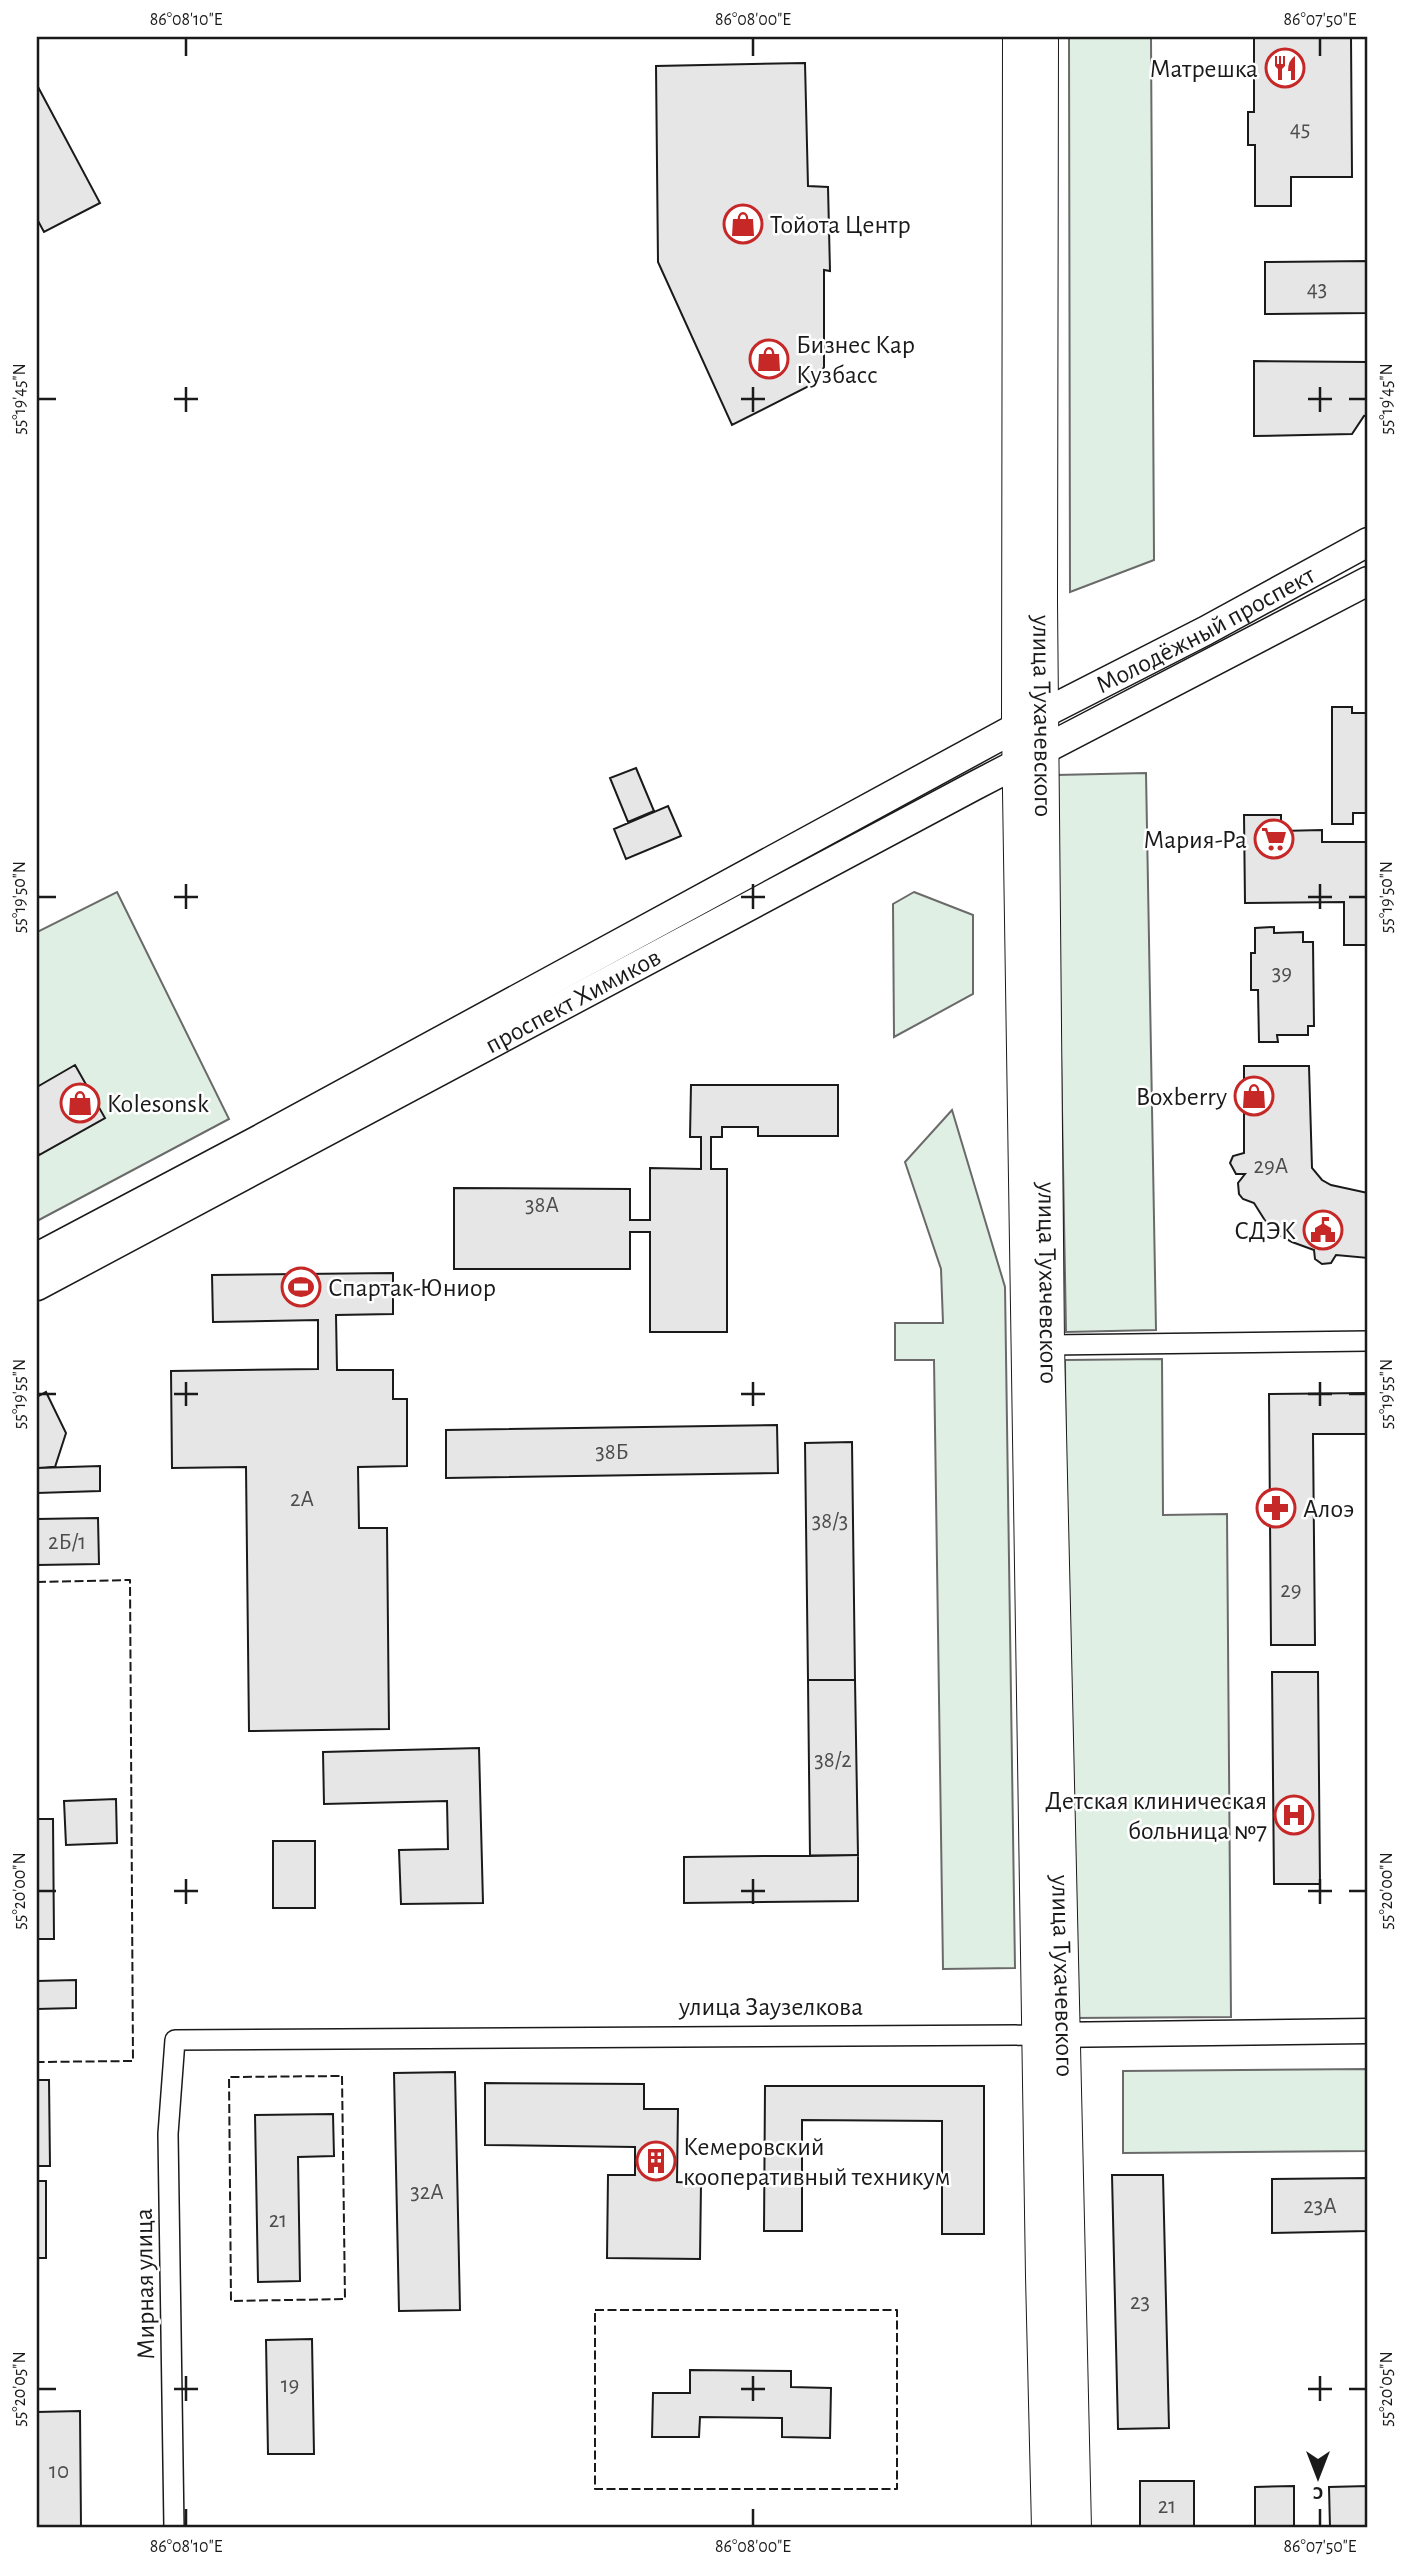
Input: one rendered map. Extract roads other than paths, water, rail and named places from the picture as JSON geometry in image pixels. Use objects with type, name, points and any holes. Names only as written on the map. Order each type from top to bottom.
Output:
[{"type":"main road","name":"улица Тухачевского","points":[[1018,37],[1030,721],[1048,1345],[1051,2035],[1041,2276],[1048,2528]]},
{"type":"main road","name":"улица Тухачевского","points":[[1030,721],[1043,37]]},
{"type":"main road","name":"Молодёжный проспект","points":[[1030,721],[1205,631],[1368,542]]},
{"type":"main road","name":"Молодёжный проспект","points":[[1110,714],[1368,581]]},
{"type":"main road","name":"проспект Химиков","points":[[37,1286],[1110,714]]},
{"type":"main road","name":"проспект Химиков","points":[[37,1257],[1030,721]]},
{"type":"main road","name":"улица Тухачевского","points":[[1031,757],[1051,2035],[1076,2528]]},
{"type":"street","points":[[1048,1345],[1368,1341]]},
{"type":"street","name":"улица Заузелкова","points":[[175,2040],[1368,2031]]},
{"type":"street","name":"Мирная улица","points":[[174,2528],[168,2134],[175,2040]]},
{"type":"place","name":"Матрешка","points":[[1285,68]]},
{"type":"place","name":"Тойота Центр","points":[[743,224]]},
{"type":"place","name":"Бизнес Кар Кузбасс","points":[[769,359]]},
{"type":"place","name":"Мария-Ра","points":[[1274,839]]},
{"type":"place","name":"Boxberry","points":[[1254,1096]]},
{"type":"place","name":"Kolesonsk","points":[[80,1103]]},
{"type":"place","name":"СДЭК","points":[[1323,1230]]},
{"type":"place","name":"Спартак-Юниор","points":[[301,1287]]},
{"type":"place","name":"Алоэ","points":[[1276,1508]]},
{"type":"place","name":"Детская клиническая больница №7","points":[[1294,1815]]},
{"type":"place","name":"Кемеровский кооперативный техникум","points":[[656,2161]]}]
